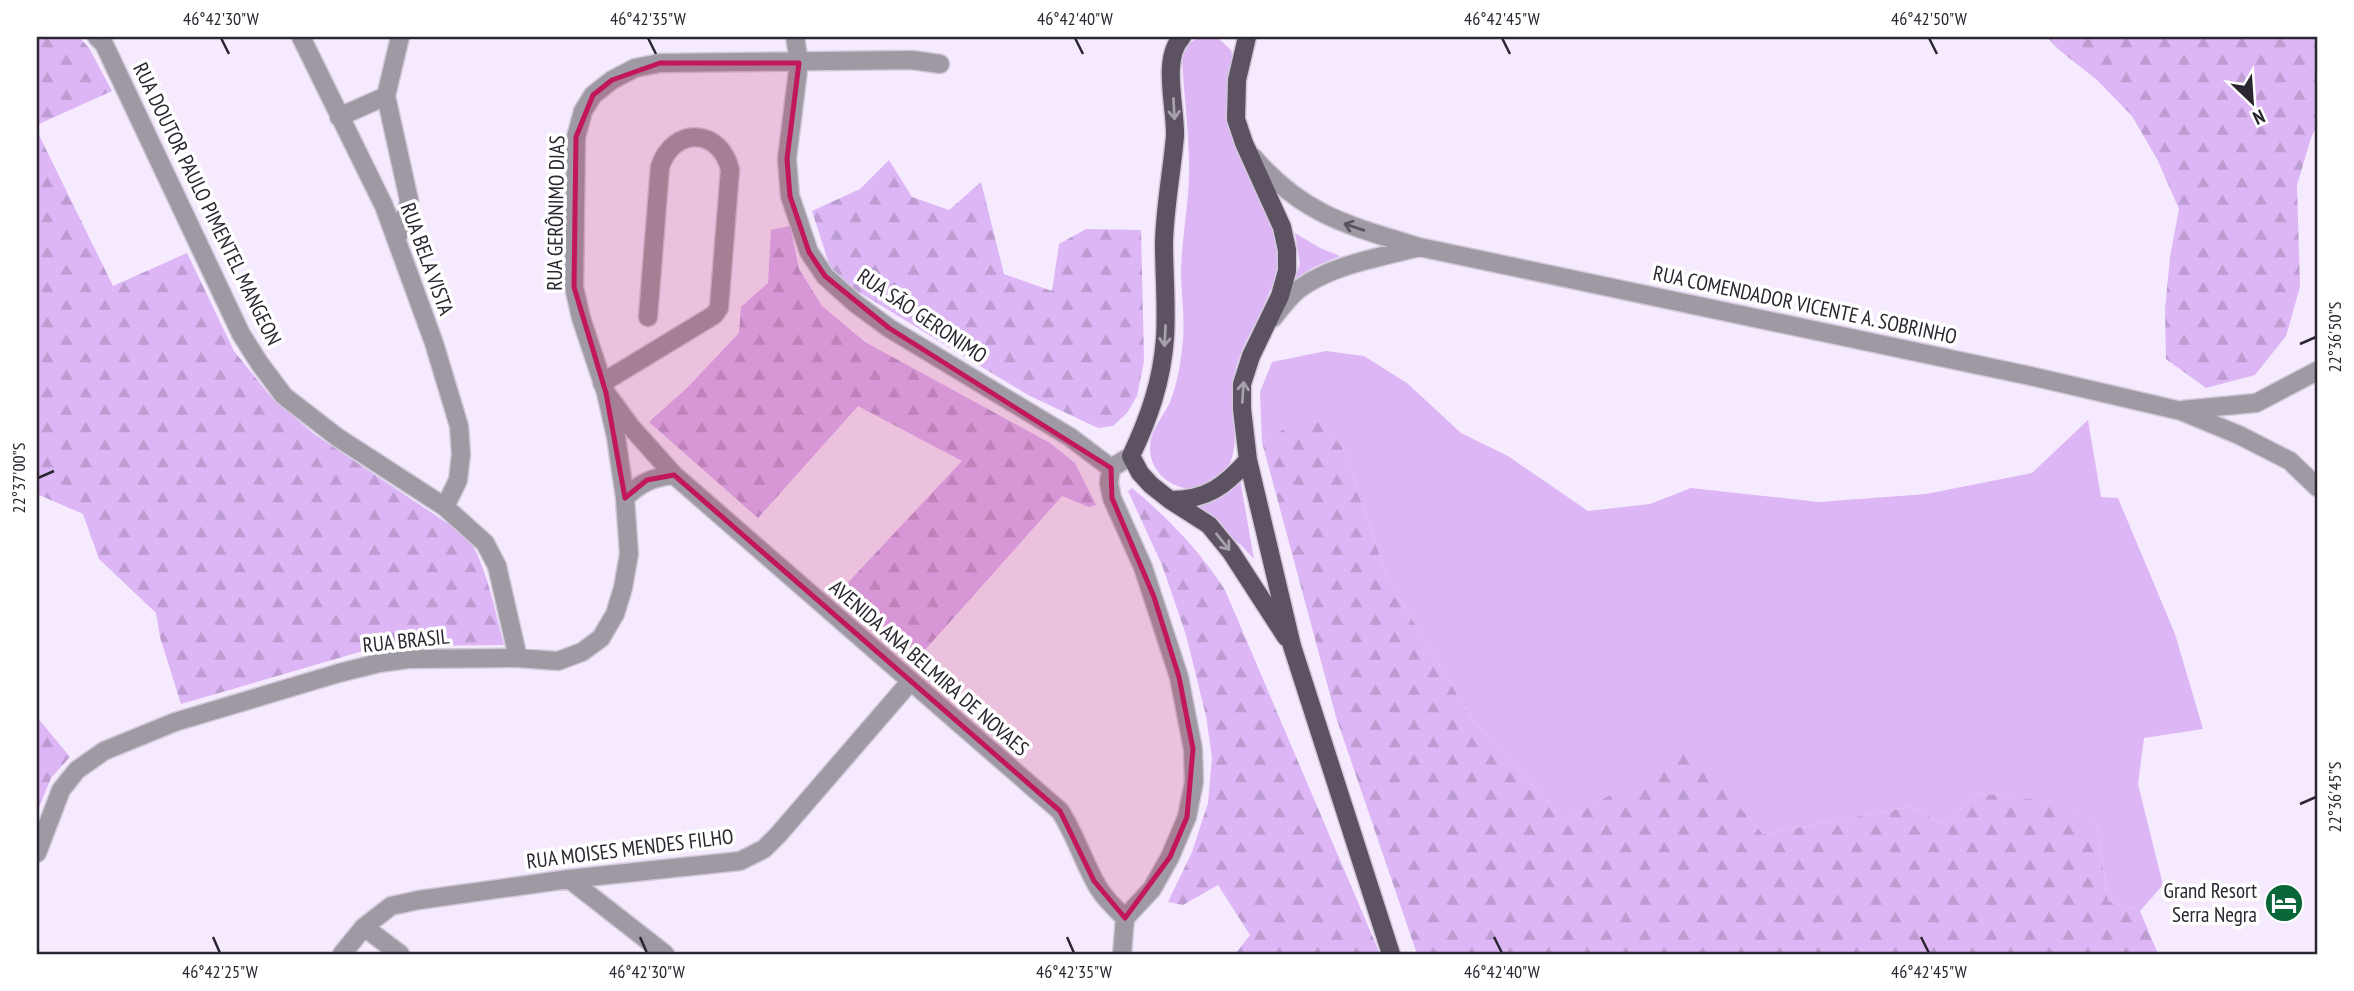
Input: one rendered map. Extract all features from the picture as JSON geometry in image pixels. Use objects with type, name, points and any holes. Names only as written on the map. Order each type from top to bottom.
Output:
[{"type":"main road","points":[[1233,37],[1245,45],[1237,80],[1236,119],[1282,227],[1287,250],[1287,271],[1280,296],[1251,356],[1242,384],[1248,460],[1292,646],[1391,954]]},
{"type":"main road","points":[[1181,38],[1171,58],[1175,134],[1164,239],[1165,337],[1161,372],[1153,406],[1131,456],[1140,473],[1170,500],[1209,525],[1231,552],[1255,593],[1292,646]]},
{"type":"main road","points":[[1170,500],[1189,500],[1210,492],[1230,481],[1248,460]]},
{"type":"street","name":"RUA DOUTOR PAULO PIMENTEL MANGEON","points":[[97,37],[104,44],[241,334],[260,364],[284,396],[337,437],[445,507],[485,543],[492,553],[518,658]]},
{"type":"street","name":"RUA BELA VISTA","points":[[301,37],[384,206],[434,343],[459,426],[461,454],[458,480],[445,507]]},
{"type":"street","points":[[397,238],[409,200],[386,96],[400,37]]},
{"type":"street","name":"RUA SÃO GERONIMO","points":[[795,37],[799,63],[787,159],[790,196],[809,252],[825,276],[889,328],[1070,437],[1111,468]]},
{"type":"street","name":"RUA GERÔNIMO DIAS","points":[[604,388],[581,318],[574,287],[576,137],[583,111],[593,95],[612,80],[635,68],[660,63],[912,60],[940,64]]},
{"type":"street","points":[[339,117],[386,96]]},
{"type":"street","points":[[604,388],[714,315],[719,308],[730,170],[722,149],[702,138],[680,140],[663,156],[648,317]]},
{"type":"street","name":"RUA COMENDADOR VICENTE A. SOBRINHO","points":[[1247,149],[1273,180],[1319,213],[1350,226],[1419,247],[2021,374],[2181,411]]},
{"type":"street","points":[[1268,323],[1297,291],[1315,279],[1346,266],[1419,247]]},
{"type":"street","points":[[2181,411],[2256,403],[2317,371]]},
{"type":"street","name":"AVENIDA ANA BELMIRA DE NOVAES","points":[[604,388],[631,427],[674,475],[1060,811],[1073,831],[1094,881],[1125,918]]},
{"type":"street","name":"RUA BRASIL","points":[[37,853],[61,790],[77,770],[104,751],[175,722],[379,663],[408,659],[518,658],[558,661],[582,652],[601,638],[615,614],[624,588],[629,554],[625,498],[616,438],[604,388]]},
{"type":"street","points":[[2181,411],[2239,435],[2290,461],[2316,487]]},
{"type":"street","points":[[1122,954],[1125,918],[1152,889],[1170,857],[1187,817],[1194,782],[1193,749],[1179,677],[1143,567],[1112,498],[1109,483],[1111,468],[1131,456]]},
{"type":"street","points":[[625,498],[647,480],[674,475]]},
{"type":"street","name":"RUA MOISES MENDES FILHO","points":[[342,954],[364,927],[391,906],[569,879],[740,861],[764,849],[910,682]]},
{"type":"street","points":[[569,879],[665,954]]},
{"type":"street","points":[[364,927],[400,954]]},
{"type":"highlighted area","points":[[660,63],[799,63],[787,159],[790,196],[809,252],[825,276],[889,328],[1111,468],[1112,498],[1154,597],[1179,677],[1193,749],[1187,817],[1170,857],[1125,918],[1094,881],[1060,811],[674,475],[647,480],[625,498],[606,393],[574,287],[576,137],[593,95],[612,80]]},
{"type":"green space","points":[[37,37],[79,37],[89,48],[112,91],[37,125]]},
{"type":"green space","points":[[1199,37],[1217,37],[1231,50],[1233,60],[1227,100],[1228,119],[1266,207],[1278,257],[1273,284],[1244,347],[1233,381],[1235,440],[1230,462],[1224,473],[1214,482],[1203,488],[1191,489],[1179,487],[1159,473],[1153,463],[1150,443],[1173,394],[1182,348],[1184,323],[1181,271],[1189,162],[1182,60],[1188,46]]},
{"type":"green space","points":[[2047,37],[2317,37],[2317,125],[2297,185],[2300,287],[2286,336],[2255,375],[2206,388],[2166,359],[2165,309],[2170,257],[2179,209],[2158,161],[2132,116],[2097,80]]},
{"type":"green space","points":[[37,131],[113,286],[187,253],[234,351],[272,398],[314,434],[468,537],[486,576],[504,645],[403,646],[363,651],[181,704],[160,637],[156,613],[99,559],[83,514],[37,494]]},
{"type":"green space","points":[[889,160],[912,197],[949,210],[981,182],[1004,274],[1052,291],[1059,244],[1086,229],[1141,230],[1144,361],[1137,396],[1127,413],[1113,426],[1098,428],[1028,395],[844,283],[830,267],[812,211],[860,189]]},
{"type":"green space","points":[[790,226],[799,269],[822,306],[865,342],[1050,443],[1075,463],[1096,505],[1089,507],[1062,496],[916,660],[841,590],[962,461],[858,406],[758,518],[649,422],[687,388],[739,333],[741,307],[768,283],[771,230]]},
{"type":"green space","points":[[1295,233],[1340,256],[1295,279],[1300,264]]},
{"type":"green space","points":[[1326,351],[1364,356],[1407,383],[1461,433],[1508,456],[1588,511],[1650,504],[1691,488],[1819,502],[1926,494],[2032,473],[2088,420],[2101,497],[2118,498],[2175,634],[2203,729],[2144,738],[2138,784],[2163,885],[2140,911],[2108,901],[2097,824],[2054,802],[1978,793],[1946,825],[1911,807],[1763,834],[1690,752],[1565,820],[1473,721],[1388,579],[1342,446],[1310,415],[1262,442],[1260,392],[1272,362]]},
{"type":"green space","points":[[1310,414],[1342,446],[1388,579],[1473,721],[1565,820],[1690,751],[1763,834],[1911,807],[1946,825],[1978,793],[2055,802],[2097,824],[2108,901],[2140,911],[2158,954],[1417,954],[1336,717],[1262,442]]},
{"type":"green space","points":[[1240,479],[1254,559],[1240,544],[1209,525],[1192,507],[1223,497]]},
{"type":"green space","points":[[1132,488],[1183,536],[1225,590],[1380,954],[1235,954],[1250,935],[1218,885],[1183,905],[1168,902],[1192,852],[1208,803],[1212,758],[1206,716],[1186,635],[1162,565],[1128,491]]},
{"type":"green space","points":[[37,717],[70,757],[51,778],[37,812]]},
{"type":"place","name":"Grand Resort Serra Negra","points":[[2284,903]]}]
